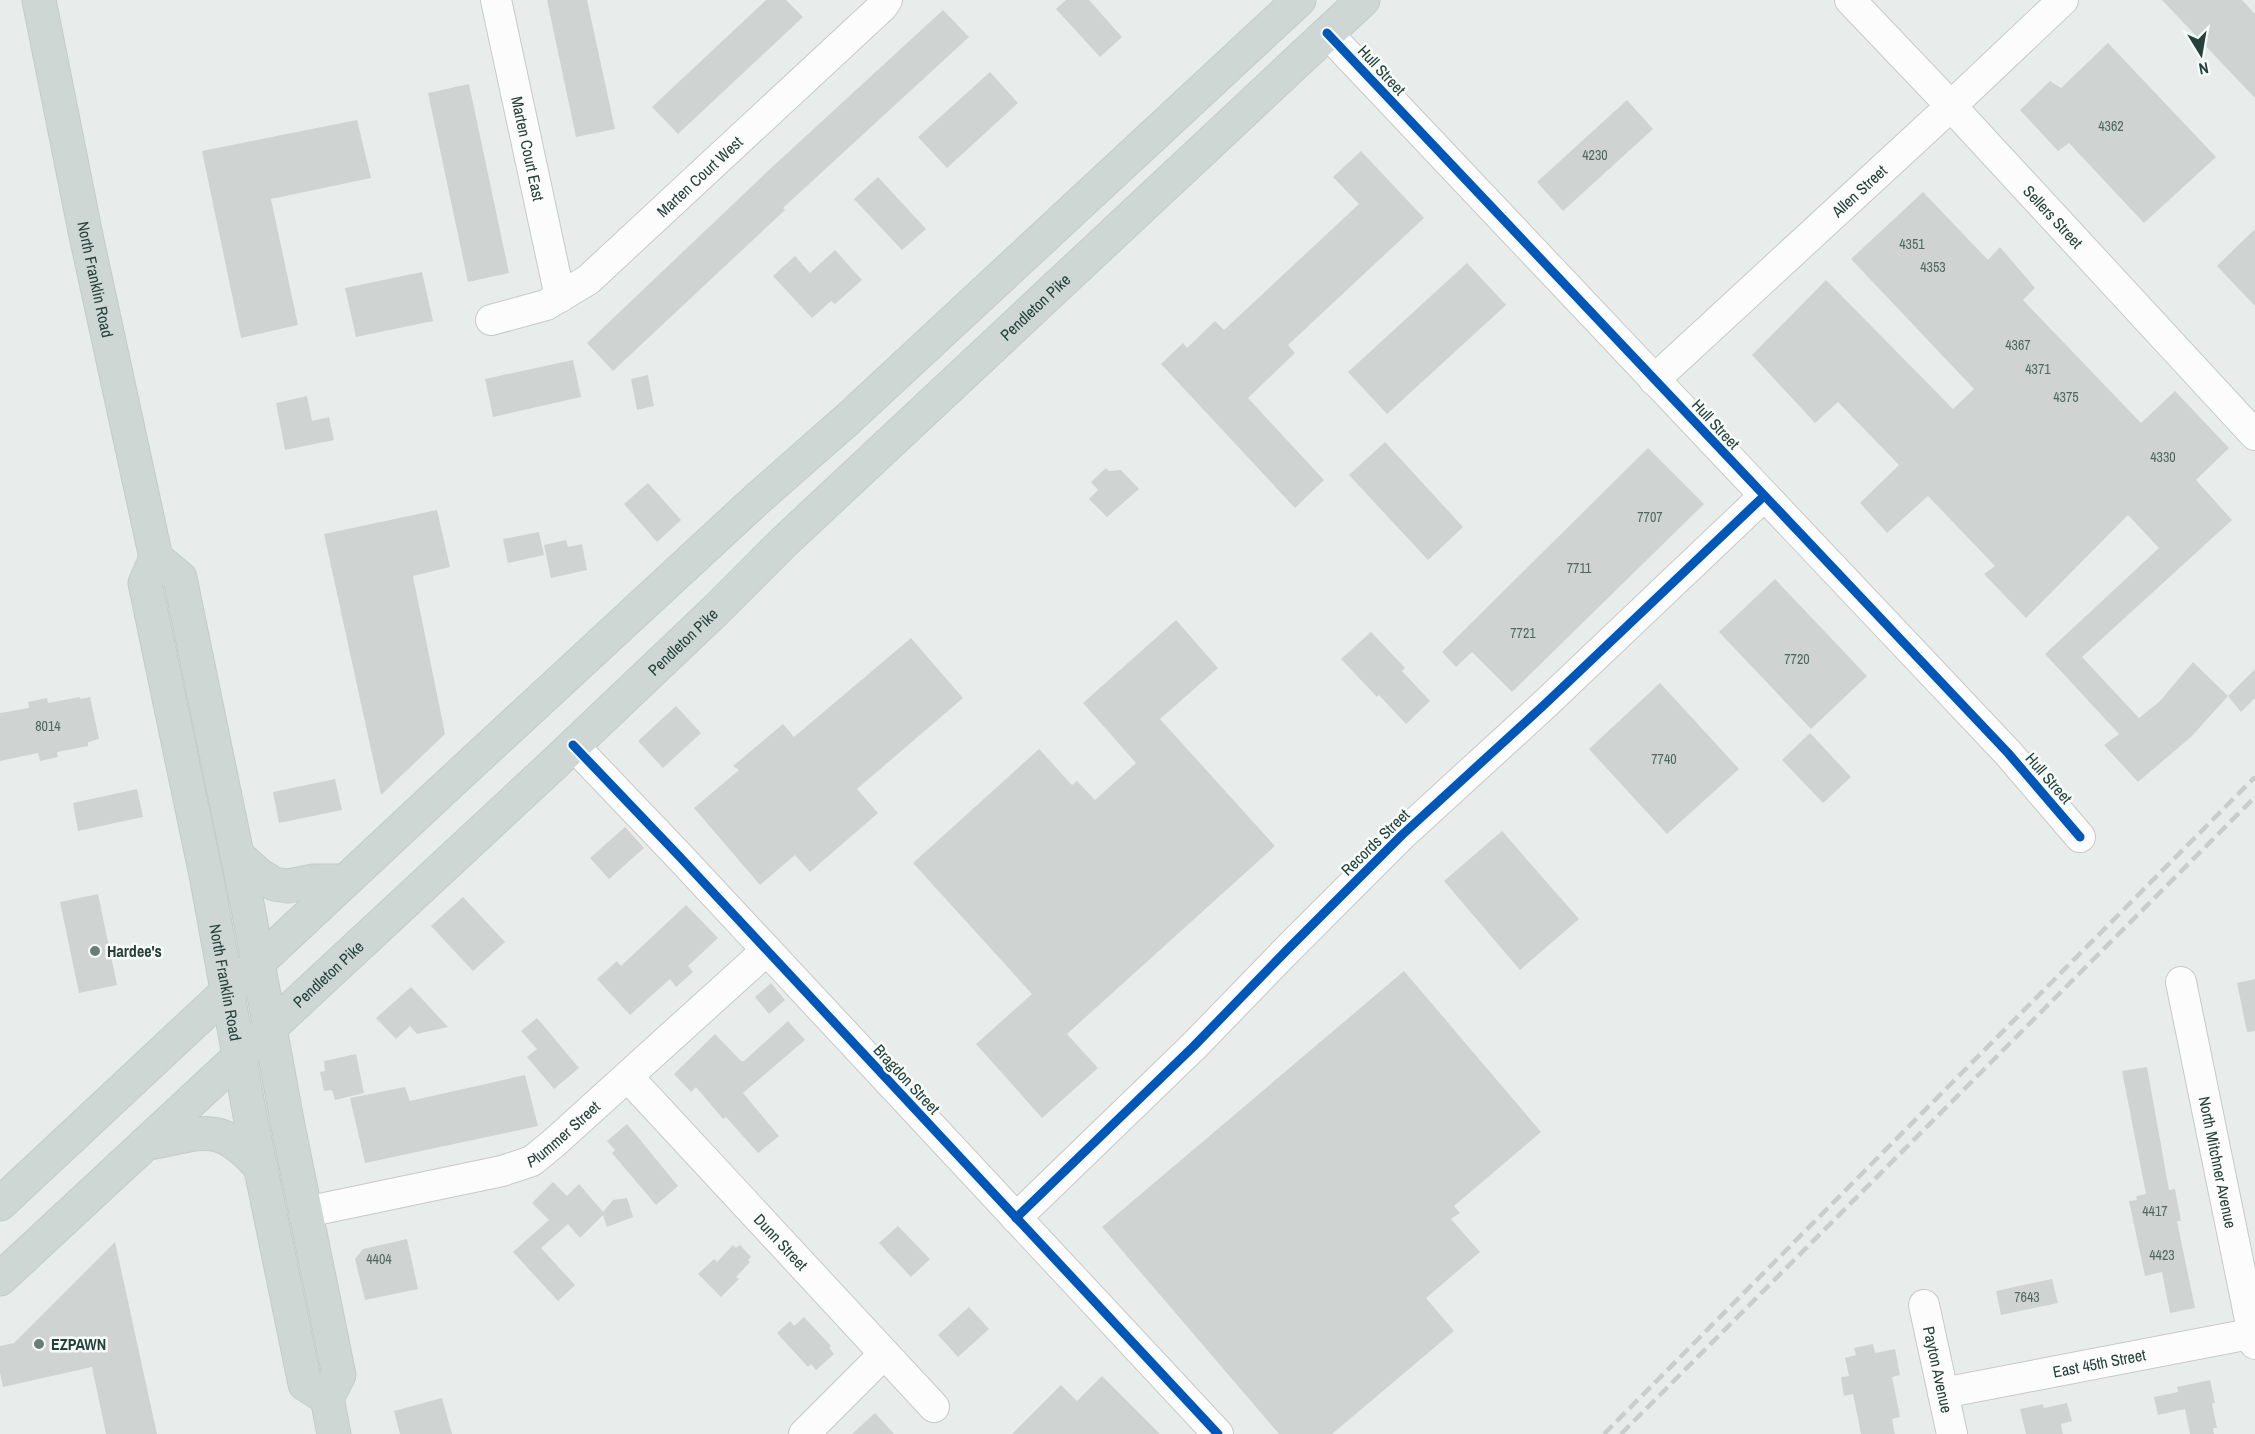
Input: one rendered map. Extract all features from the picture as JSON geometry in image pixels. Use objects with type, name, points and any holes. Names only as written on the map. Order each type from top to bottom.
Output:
[{"type":"main road","name":"North Franklin Road","points":[[39,0],[85,231],[156,558],[146,583],[207,880],[239,1056],[305,1384],[327,1398]]},
{"type":"main road","points":[[0,1204],[756,500],[848,419],[1299,0]]},
{"type":"main road","name":"Pendleton Pike","points":[[0,1279],[573,745],[715,611],[783,542],[1363,0]]},
{"type":"main road","points":[[156,558],[180,578],[259,962],[339,1375],[327,1398],[334,1434]]},
{"type":"main road","points":[[237,855],[258,874],[274,884],[297,885],[314,881],[345,881]]},
{"type":"main road","points":[[145,1144],[199,1133],[216,1134],[237,1143],[261,1168]]},
{"type":"street","name":"Marten Court East","points":[[496,0],[560,297]]},
{"type":"street","name":"Marten Court West","points":[[491,320],[536,308],[588,280],[887,0]]},
{"type":"street","name":"Sellers Street","points":[[1850,0],[2251,423]]},
{"type":"street","name":"Allen Street","points":[[1654,380],[2063,0]]},
{"type":"street","name":"Hull Street","points":[[1328,33],[2008,753],[2080,837]]},
{"type":"street","name":"Records Street","points":[[1016,1218],[1194,1046],[1402,836],[1764,496]]},
{"type":"street","name":"Bragdon Street","points":[[573,745],[1218,1434]]},
{"type":"street","name":"Plummer Street","points":[[306,1212],[502,1171],[532,1161],[767,950]]},
{"type":"street","name":"North Mitchner Avenue","points":[[2181,982],[2254,1337]]},
{"type":"street","name":"Dunn Street","points":[[628,1077],[934,1407]]},
{"type":"street","name":"Payton Avenue","points":[[1924,1305],[1952,1434]]},
{"type":"street","name":"East 45th Street","points":[[1943,1393],[2254,1337]]},
{"type":"street","points":[[804,1434],[884,1354]]},
{"type":"building","points":[[547,0],[587,0],[615,129],[576,137]]},
{"type":"building","points":[[766,0],[786,0],[803,17],[678,134],[652,107]]},
{"type":"building","points":[[1066,0],[1089,0],[1122,37],[1100,57],[1056,9]]},
{"type":"building","points":[[2162,0],[2242,0],[2255,14],[2255,98]]},
{"type":"building","points":[[943,10],[969,37],[783,208],[785,210],[613,371],[587,343],[770,169]]},
{"type":"building","points":[[2108,43],[2216,157],[2144,223],[2069,143],[2058,151],[2020,110],[2050,81],[2061,88]]},
{"type":"building","points":[[990,72],[1018,103],[947,168],[918,137]]},
{"type":"building","points":[[469,84],[509,273],[468,282],[428,93]]},
{"type":"building","points":[[1627,100],[1653,129],[1563,211],[1537,182]]},
{"type":"building","points":[[357,120],[371,178],[271,199],[298,325],[241,338],[202,151]]},
{"type":"building","points":[[1361,151],[1424,218],[1288,345],[1295,353],[1248,398],[1324,480],[1295,508],[1161,364],[1183,343],[1187,348],[1215,321],[1224,330],[1359,204],[1333,177]]},
{"type":"building","points":[[878,177],[926,229],[902,250],[854,199]]},
{"type":"building","points":[[1923,192],[1988,260],[2000,247],[2035,288],[2023,300],[2141,423],[2175,391],[2229,448],[2196,480],[2232,520],[2082,657],[2139,718],[2160,701],[2193,662],[2228,696],[2191,737],[2138,782],[2104,745],[2119,734],[2045,654],[2159,548],[2128,515],[2026,618],[1984,574],[1995,566],[1928,496],[1887,533],[1860,503],[1899,465],[1838,402],[1815,423],[1752,355],[1826,280],[1953,409],[1974,389],[1851,259]]},
{"type":"building","points":[[2255,229],[2255,306],[2217,266]]},
{"type":"building","points":[[835,250],[862,280],[835,304],[831,301],[812,318],[773,276],[795,256],[810,273]]},
{"type":"building","points":[[1467,263],[1506,305],[1387,414],[1348,372]]},
{"type":"building","points":[[422,272],[433,321],[356,337],[345,288]]},
{"type":"building","points":[[573,360],[581,397],[493,417],[485,379]]},
{"type":"building","points":[[648,375],[654,406],[637,410],[631,379]]},
{"type":"building","points":[[307,396],[312,421],[329,417],[334,440],[285,450],[276,403]]},
{"type":"building","points":[[1385,442],[1463,527],[1428,560],[1349,475]]},
{"type":"building","points":[[1648,448],[1704,504],[1512,692],[1472,652],[1456,667],[1442,652]]},
{"type":"building","points":[[1106,468],[1109,471],[1121,470],[1139,489],[1107,517],[1089,499],[1098,490],[1091,482]]},
{"type":"building","points":[[648,483],[681,520],[657,542],[624,504]]},
{"type":"building","points":[[437,510],[450,567],[413,576],[445,734],[381,795],[324,534]]},
{"type":"building","points":[[539,532],[544,555],[508,563],[503,539]]},
{"type":"building","points":[[566,540],[568,547],[582,544],[587,570],[551,578],[544,545]]},
{"type":"building","points":[[1775,579],[1867,676],[1811,729],[1719,632]]},
{"type":"building","points":[[1176,620],[1218,668],[1160,719],[1275,846],[1067,1034],[1098,1068],[1042,1118],[976,1044],[1032,994],[913,863],[1039,749],[1072,785],[1077,781],[1095,800],[1136,763],[1083,703]]},
{"type":"building","points":[[1371,632],[1405,668],[1402,671],[1430,701],[1406,724],[1341,659]]},
{"type":"building","points":[[911,638],[963,698],[857,789],[878,813],[810,872],[795,855],[760,885],[694,808],[739,770],[733,766],[783,724],[794,737]]},
{"type":"building","points":[[2255,669],[2255,698],[2241,712],[2228,696]]},
{"type":"building","points":[[1660,683],[1739,769],[1667,834],[1589,749]]},
{"type":"building","points":[[80,697],[80,699],[90,697],[99,739],[88,742],[88,746],[57,752],[58,757],[40,761],[38,753],[0,761],[0,713],[29,708],[28,702],[47,698],[48,703]]},
{"type":"building","points":[[676,706],[701,733],[663,768],[638,741]]},
{"type":"building","points":[[1810,733],[1851,777],[1823,803],[1782,760]]},
{"type":"building","points":[[335,779],[342,810],[279,823],[273,792]]},
{"type":"building","points":[[137,789],[143,817],[78,831],[73,803]]},
{"type":"building","points":[[625,827],[644,848],[609,879],[590,858]]},
{"type":"building","points":[[1502,831],[1579,919],[1520,970],[1444,881]]},
{"type":"building","points":[[98,894],[117,985],[79,993],[60,902]]},
{"type":"building","points":[[463,897],[505,942],[473,971],[431,926]]},
{"type":"building","points":[[686,905],[718,938],[688,966],[693,972],[676,987],[670,979],[630,1015],[597,979],[617,961],[621,966]]},
{"type":"building","points":[[1404,971],[1541,1132],[1454,1206],[1460,1213],[1451,1219],[1480,1252],[1426,1298],[1454,1331],[1332,1434],[1279,1434],[1102,1227]]},
{"type":"building","points":[[2255,979],[2255,1031],[2247,1032],[2237,983]]},
{"type":"building","points":[[771,983],[785,1000],[769,1014],[755,997]]},
{"type":"building","points":[[411,987],[448,1027],[417,1034],[410,1026],[396,1039],[376,1018]]},
{"type":"building","points":[[537,1018],[579,1068],[554,1089],[527,1057],[537,1049],[521,1031]]},
{"type":"building","points":[[788,1021],[805,1040],[743,1093],[779,1136],[758,1153],[726,1117],[723,1119],[696,1087],[691,1092],[674,1074],[715,1034],[741,1061],[744,1061]]},
{"type":"building","points":[[356,1054],[364,1093],[335,1100],[332,1090],[324,1091],[320,1072],[325,1071],[324,1061]]},
{"type":"building","points":[[2147,1067],[2169,1190],[2175,1189],[2181,1221],[2177,1221],[2195,1308],[2170,1313],[2162,1272],[2145,1276],[2129,1201],[2137,1200],[2136,1196],[2146,1194],[2122,1071]]},
{"type":"building","points":[[525,1075],[538,1126],[365,1163],[350,1098],[405,1087],[410,1101]]},
{"type":"building","points":[[627,1124],[678,1186],[656,1205],[612,1153],[615,1150],[607,1141]]},
{"type":"building","points":[[553,1182],[567,1196],[579,1184],[603,1212],[613,1200],[627,1198],[633,1217],[607,1227],[603,1215],[580,1238],[568,1224],[541,1248],[575,1285],[558,1301],[513,1252],[549,1220],[532,1203]]},
{"type":"building","points":[[898,1226],[930,1259],[911,1277],[879,1243]]},
{"type":"building","points":[[407,1239],[418,1289],[365,1300],[355,1259],[363,1249]]},
{"type":"building","points":[[115,1242],[157,1434],[106,1434],[92,1367],[3,1387],[0,1373],[0,1346],[14,1343]]},
{"type":"building","points":[[733,1245],[736,1248],[740,1245],[751,1257],[748,1260],[750,1262],[736,1277],[739,1279],[721,1297],[698,1274],[714,1259],[717,1262]]},
{"type":"building","points":[[2052,1279],[2058,1303],[2001,1315],[1996,1291]]},
{"type":"building","points":[[969,1307],[989,1329],[958,1357],[938,1335]]},
{"type":"building","points":[[804,1317],[831,1346],[829,1348],[834,1354],[816,1370],[811,1364],[808,1367],[777,1333],[790,1321],[794,1326]]},
{"type":"building","points":[[1873,1344],[1875,1353],[1895,1349],[1900,1375],[1892,1377],[1900,1417],[1892,1419],[1895,1434],[1861,1434],[1853,1394],[1844,1396],[1841,1377],[1849,1376],[1845,1358],[1856,1355],[1854,1348]]},
{"type":"building","points":[[1102,1376],[1160,1434],[1012,1434],[1061,1385],[1077,1401]]},
{"type":"building","points":[[2210,1380],[2217,1428],[2213,1428],[2214,1434],[2190,1434],[2185,1409],[2158,1415],[2154,1397],[2178,1392],[2177,1387]]},
{"type":"building","points":[[442,1398],[452,1434],[400,1434],[394,1411]]},
{"type":"building","points":[[2067,1403],[2072,1421],[2061,1424],[2063,1434],[2026,1434],[2020,1409],[2043,1404],[2044,1408]]},
{"type":"building","points":[[875,1413],[894,1434],[852,1434]]},
{"type":"railway","points":[[1604,1434],[2255,777]]},
{"type":"railway","points":[[1621,1434],[2255,797]]},
{"type":"cycle path","points":[[1327,33],[2008,753],[2080,837]]},
{"type":"cycle path","points":[[1016,1218],[1194,1046],[1402,835],[1544,705],[1764,496]]},
{"type":"cycle path","points":[[573,745],[1218,1434]]},
{"type":"place","name":"Hardee's","points":[[95,951]]},
{"type":"place","name":"EZPAWN","points":[[39,1344]]}]
